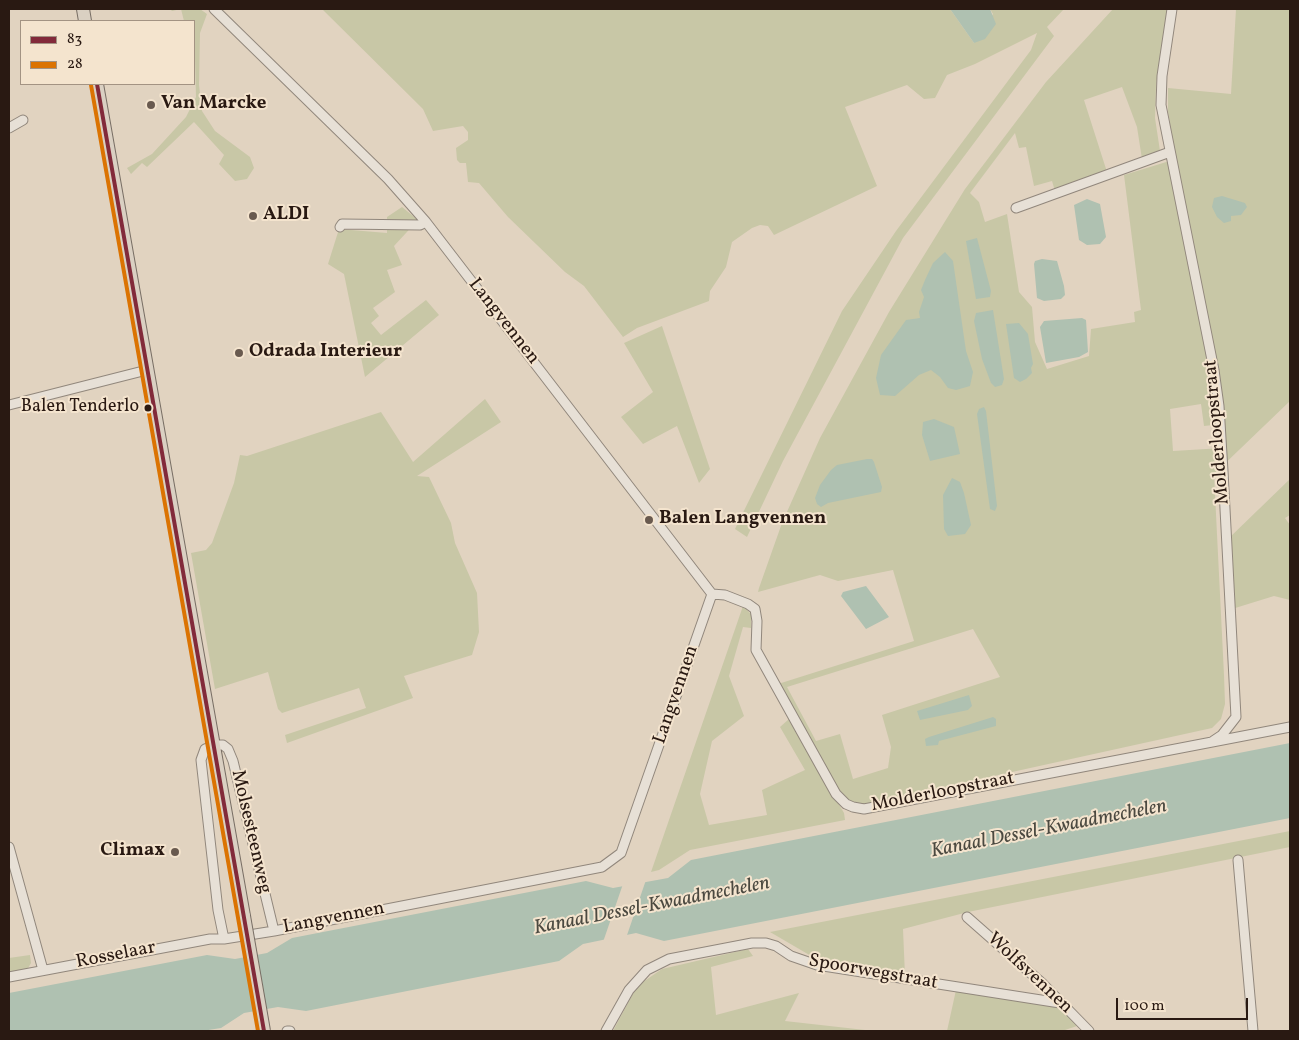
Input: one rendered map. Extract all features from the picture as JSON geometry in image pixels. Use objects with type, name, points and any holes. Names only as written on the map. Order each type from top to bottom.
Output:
[{"type":"main road","name":"Molsesteenweg","points":[[96,85],[264,1031]]},
{"type":"street","name":"Langvennen","points":[[214,9],[388,179],[426,222],[712,594],[622,852],[613,861],[595,870],[224,939]]},
{"type":"street","name":"Molderloopstraat","points":[[1172,9],[1160,91],[1170,152],[1212,360],[1219,406],[1236,717]]},
{"type":"street","points":[[9,128],[23,120]]},
{"type":"street","points":[[1016,208],[1170,152]]},
{"type":"street","points":[[340,227],[342,224],[420,226],[426,222]]},
{"type":"street","points":[[9,405],[147,370]]},
{"type":"street","name":"Molderloopstraat","points":[[712,594],[725,595],[748,604],[754,609],[757,621],[756,650],[836,794],[846,804],[853,807],[864,809],[1290,727]]},
{"type":"street","points":[[1236,717],[1238,725],[1249,734]]},
{"type":"street","points":[[1213,741],[1222,734],[1236,717]]},
{"type":"street","name":"Molsesteenweg","points":[[224,939],[218,910],[201,760],[205,749],[214,745],[223,745],[228,748],[233,761],[274,931]]},
{"type":"street","points":[[9,847],[44,970]]},
{"type":"street","points":[[1238,860],[1253,1031]]},
{"type":"street","name":"Wolfsvennen","points":[[967,917],[1043,984],[1090,1031]]},
{"type":"street","name":"Rosselaar","points":[[9,977],[210,939],[224,939]]},
{"type":"street","name":"Spoorwegstraat","points":[[606,1031],[629,990],[647,970],[669,959],[752,943],[766,943],[776,946],[791,956],[811,963],[1060,1003]]},
{"type":"shaded area","points":[[181,9],[200,9],[207,14],[200,33],[199,85],[202,111],[215,131],[250,157],[254,168],[247,179],[235,181],[219,164],[224,155],[194,122],[147,167],[142,163],[131,174],[127,168],[152,154],[186,117],[196,97],[195,20],[184,20]]},
{"type":"shaded area","points":[[322,9],[950,9],[974,43],[993,14],[990,9],[1064,9],[1047,27],[1054,36],[903,238],[783,461],[747,537],[735,529],[842,311],[896,231],[1031,50],[1037,33],[975,64],[947,75],[935,98],[924,99],[907,85],[845,107],[877,186],[774,235],[768,226],[760,225],[752,228],[732,242],[726,267],[710,291],[709,301],[637,328],[623,337],[584,286],[565,272],[508,217],[479,183],[468,182],[466,163],[460,163],[457,160],[456,148],[468,140],[468,132],[463,126],[433,131],[423,109]]},
{"type":"shaded area","points":[[1113,9],[1168,9],[1156,85],[1155,118],[1160,151],[1142,159],[1137,127],[1122,87],[1084,100],[1107,172],[1055,191],[1052,181],[1034,186],[1026,147],[1019,148],[1015,133],[970,193],[979,202],[985,222],[1007,214],[1019,292],[1032,307],[1035,342],[1047,369],[1089,356],[1091,329],[1135,322],[1134,312],[1141,310],[1124,175],[1176,159],[1168,112],[1168,88],[1231,94],[1236,9],[1290,9],[1290,401],[1214,474],[1225,704],[1221,719],[1212,728],[853,807],[837,788],[778,684],[914,641],[893,570],[838,581],[820,575],[758,592],[759,588],[782,523],[820,438],[889,312],[965,189],[1046,82]],"holes":[[[1201,404],[1204,426],[1222,424],[1223,448],[1173,451],[1170,409]],[[973,629],[1000,677],[882,715],[891,747],[888,768],[853,779],[840,734],[816,741],[787,687]]]},
{"type":"shaded area","points":[[402,207],[418,220],[394,246],[402,265],[387,270],[395,292],[373,308],[379,316],[371,323],[381,335],[426,300],[439,315],[365,377],[344,274],[328,264],[339,229],[387,233],[387,217]]},
{"type":"shaded area","points":[[662,326],[710,469],[699,483],[677,426],[643,444],[621,417],[653,392],[624,343]]},
{"type":"shaded area","points":[[485,399],[501,422],[417,476],[429,477],[451,523],[455,543],[477,593],[479,632],[472,655],[404,676],[413,698],[287,743],[285,735],[366,708],[359,688],[282,713],[278,709],[268,672],[215,689],[191,553],[206,550],[212,543],[234,483],[240,455],[247,456],[381,412],[413,462]]},
{"type":"shaded area","points":[[1290,479],[1290,515],[1285,518],[1290,525],[1290,600],[1274,596],[1232,609],[1228,539]]},
{"type":"shaded area","points":[[743,606],[751,614],[751,628],[743,627],[729,676],[744,716],[712,741],[700,794],[709,825],[767,815],[762,790],[805,770],[780,727],[789,719],[844,813],[845,820],[690,850],[659,870],[651,872]]},
{"type":"shaded area","points":[[1290,831],[1290,847],[968,912],[903,929],[905,976],[818,960],[770,932]]},
{"type":"shaded area","points":[[748,949],[753,956],[711,967],[716,1015],[799,993],[785,1021],[874,1031],[613,1031],[637,986],[662,969]]},
{"type":"shaded area","points":[[30,955],[31,963],[27,970],[9,973],[9,958]]},
{"type":"shaded area","points":[[956,990],[1057,1005],[1077,1026],[1062,1031],[947,1031]]},
{"type":"water","points":[[950,9],[990,9],[996,24],[985,39],[974,43]]},
{"type":"water","points":[[1222,196],[1245,203],[1247,207],[1241,215],[1231,216],[1231,221],[1224,223],[1217,217],[1212,207],[1214,198]]},
{"type":"water","points":[[1087,199],[1100,204],[1106,237],[1100,244],[1087,245],[1079,240],[1074,205]]},
{"type":"water","points":[[977,238],[991,291],[990,297],[976,299],[966,241]]},
{"type":"water","points":[[945,252],[953,261],[966,351],[973,372],[970,386],[956,390],[948,388],[940,377],[931,370],[919,375],[895,396],[880,395],[876,378],[881,355],[906,320],[920,318],[919,312],[924,297],[921,290],[933,263]]},
{"type":"water","points":[[1042,259],[1057,261],[1065,295],[1061,299],[1044,301],[1037,298],[1034,264],[1035,261]]},
{"type":"water","points":[[993,310],[1004,379],[1002,385],[995,387],[991,383],[982,359],[974,321],[976,313]]},
{"type":"water","points":[[1082,318],[1086,320],[1088,352],[1079,357],[1046,363],[1040,327],[1044,321]]},
{"type":"water","points":[[1019,323],[1028,334],[1033,364],[1031,368],[1032,373],[1020,382],[1014,378],[1006,324]]},
{"type":"water","points":[[984,407],[997,506],[995,511],[990,509],[977,414],[979,409]]},
{"type":"water","points":[[934,419],[954,427],[960,454],[930,461],[922,435],[923,422]]},
{"type":"water","points":[[872,459],[874,462],[882,487],[881,492],[828,503],[821,507],[817,504],[815,498],[820,485],[831,470],[837,465]]},
{"type":"water","points":[[952,478],[960,482],[971,525],[965,534],[948,536],[944,529],[943,495]]},
{"type":"water","points":[[866,586],[889,617],[866,629],[841,596],[843,592]]},
{"type":"water","points":[[969,695],[972,706],[968,710],[920,720],[917,711]]},
{"type":"water","points":[[993,717],[996,719],[996,726],[939,741],[938,745],[926,746],[925,739],[929,737]]},
{"type":"water","name":"Kanaal Dessel-Kwaadmechelen","points":[[1290,743],[1290,818],[664,941],[636,933],[583,944],[559,961],[306,1011],[278,1007],[244,1013],[221,1028],[202,1031],[9,1031],[9,993],[207,955],[235,959],[267,953],[292,938],[586,881],[613,888],[668,878],[691,860]]},
{"type":"pier","points":[[646,880],[626,938],[603,942],[623,884]]},
{"type":"transit line","name":"28","points":[[91,85],[258,1031]]},
{"type":"transit line","name":"83","points":[[97,85],[264,1031]]},
{"type":"place","name":"Van Marcke","points":[[151,105]]},
{"type":"place","name":"ALDI","points":[[253,216]]},
{"type":"place","name":"Odrada Interieur","points":[[239,353]]},
{"type":"place","name":"Balen Tenderlo","points":[[148,408]]},
{"type":"place","name":"Balen Langvennen","points":[[649,520]]},
{"type":"place","name":"Climax","points":[[175,852]]}]
